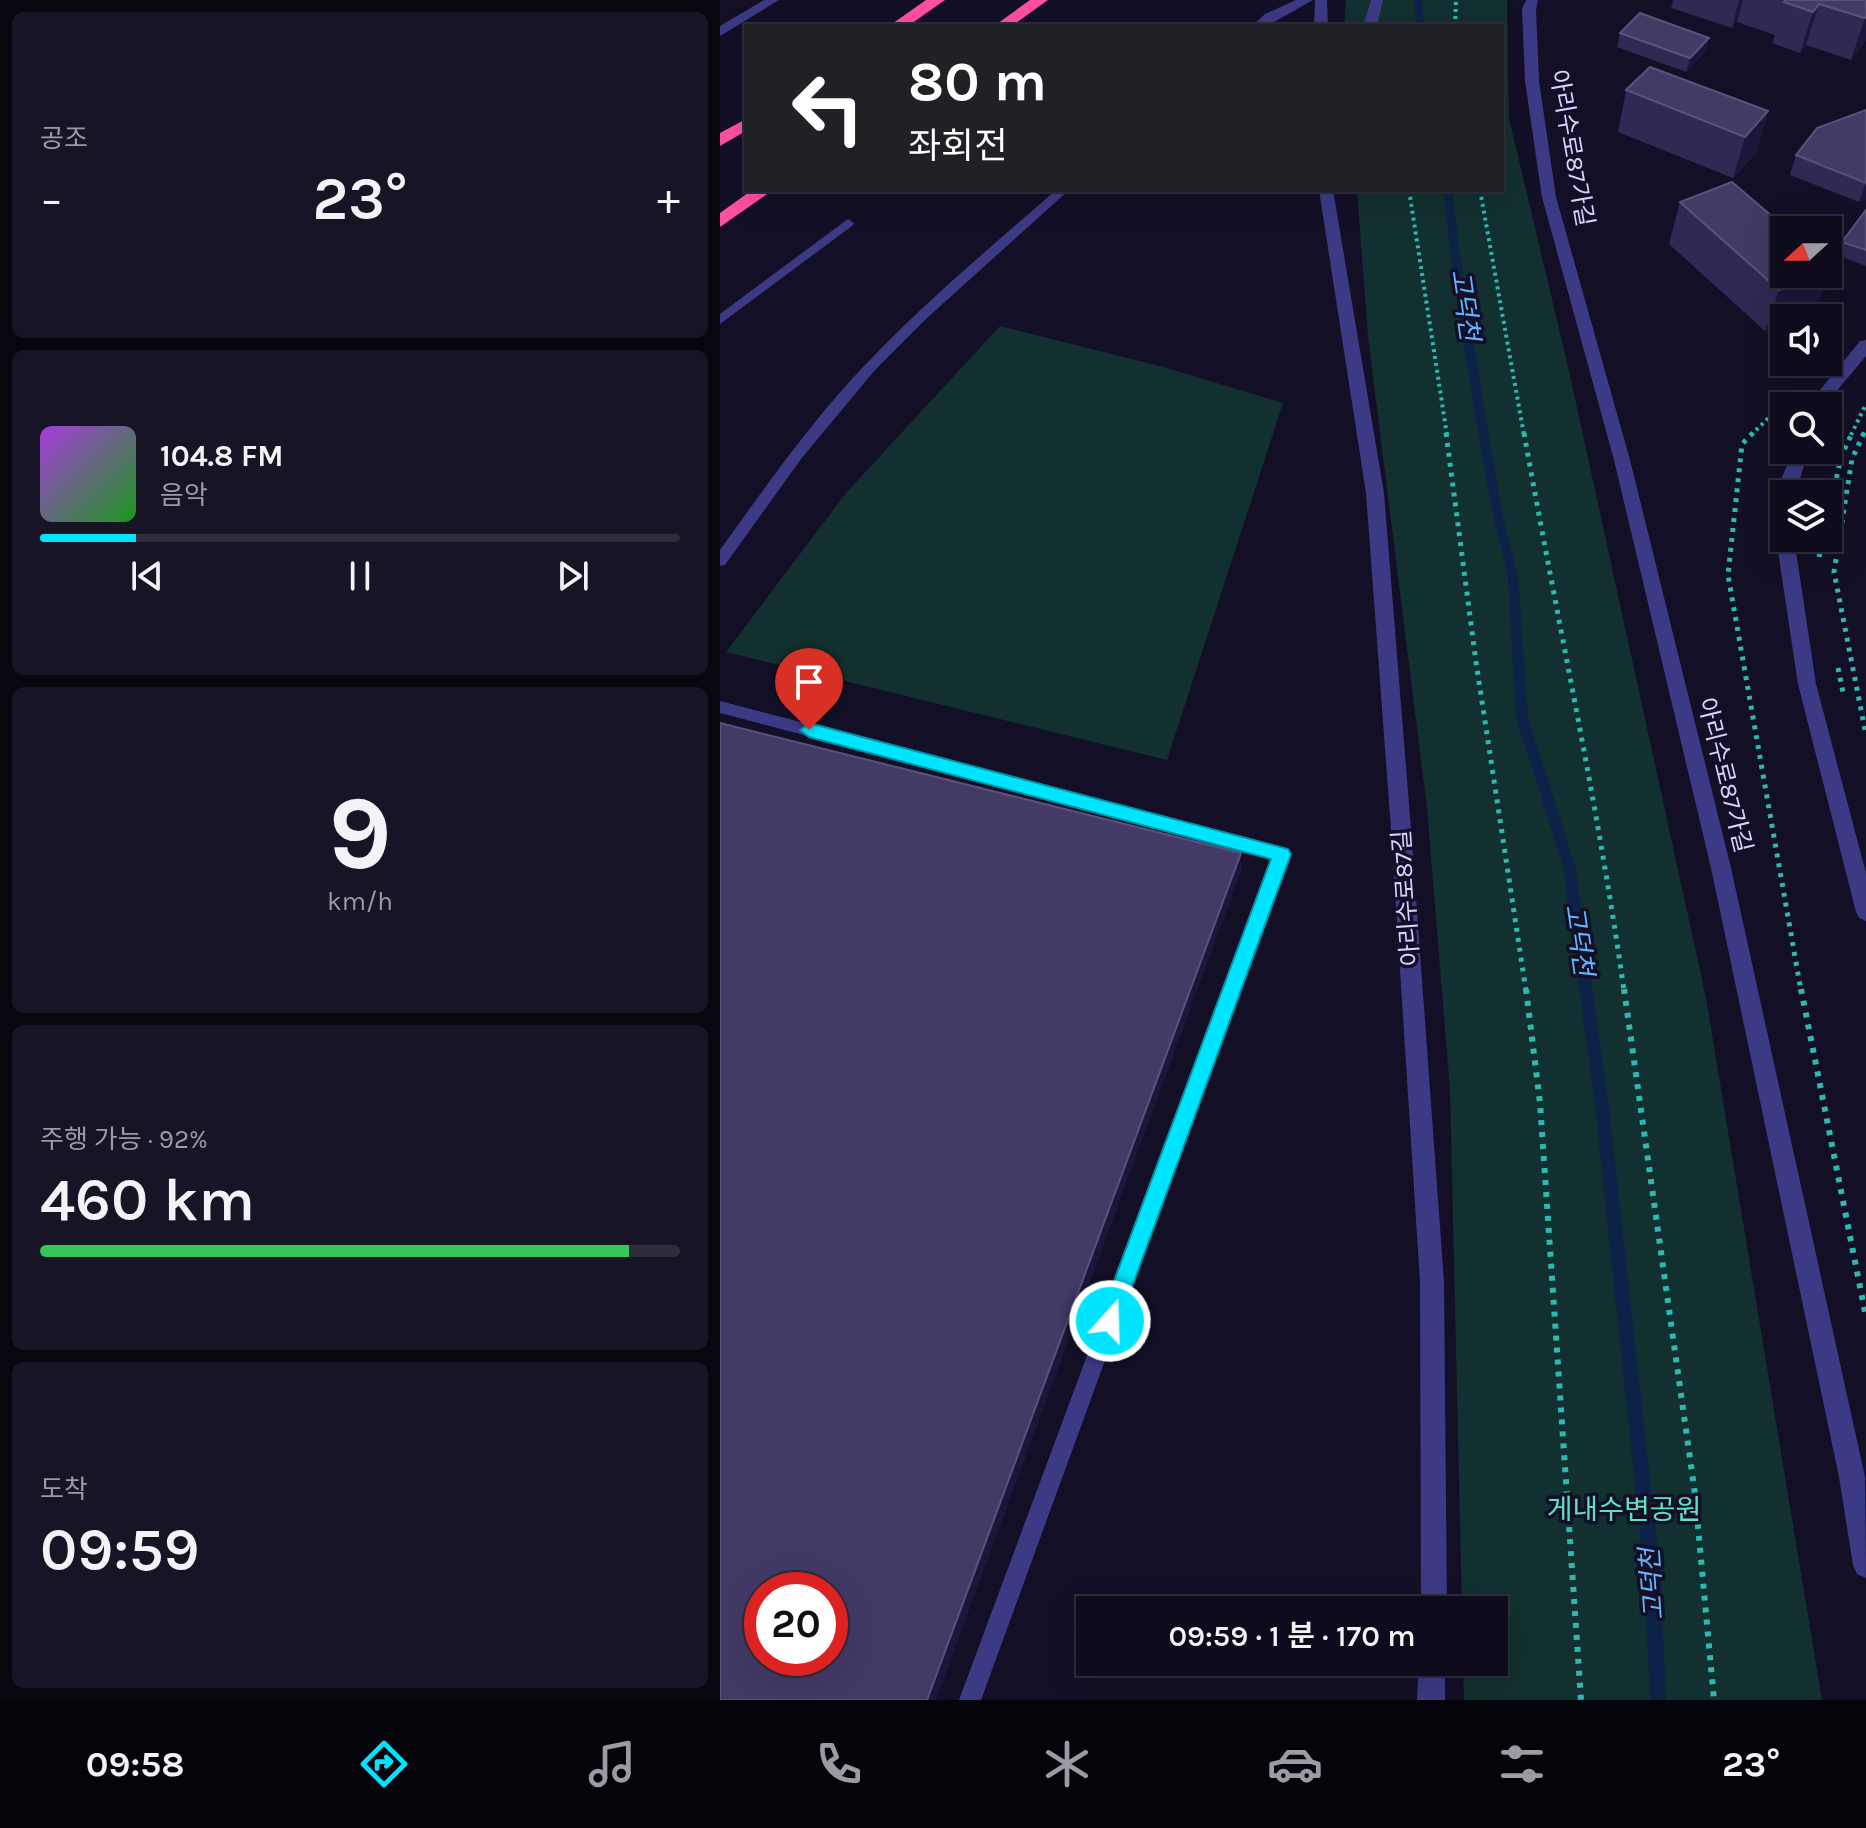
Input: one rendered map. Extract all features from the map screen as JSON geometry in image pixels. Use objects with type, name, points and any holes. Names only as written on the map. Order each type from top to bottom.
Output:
[{"type":"highway","points":[[900,24],[937,0]]},
{"type":"highway","points":[[1005,24],[1040,0]]},
{"type":"highway","points":[[720,141],[744,125]]},
{"type":"highway","points":[[720,221],[761,192]]},
{"type":"street","points":[[720,32],[773,0]]},
{"type":"street","points":[[1261,24],[1307,0]]},
{"type":"street","points":[[1321,0],[1321,24]]},
{"type":"street","points":[[1371,24],[1377,0]]},
{"type":"street","name":"아리수로87가길","points":[[1532,0],[1529,9],[1532,81],[1549,197],[1622,460],[1721,868],[1852,1477],[1866,1565]]},
{"type":"street","name":"아리수로87길","points":[[1326,192],[1375,493],[1432,1282],[1434,1596]]},
{"type":"street","points":[[1827,392],[1866,345]]},
{"type":"street","points":[[1787,552],[1807,684],[1866,912]]},
{"type":"street","points":[[1431,1700],[1432,1676]]},
{"type":"lane","points":[[720,561],[775,482],[846,394],[910,327],[1061,192]]},
{"type":"lane","points":[[720,320],[848,223]]},
{"type":"lane","points":[[720,707],[1282,854],[970,1700]]},
{"type":"path","points":[[1455,24],[1456,0]]},
{"type":"path","points":[[1409,192],[1457,498],[1476,662],[1520,941],[1540,1103],[1581,1700]]},
{"type":"path","points":[[1480,192],[1563,652],[1608,874],[1695,1494],[1714,1700]]},
{"type":"path","points":[[1836,480],[1841,457],[1866,404]]},
{"type":"path","points":[[1770,417],[1742,444],[1728,575],[1793,951],[1866,1317]]},
{"type":"path","points":[[1866,430],[1852,459],[1834,572],[1866,735]]},
{"type":"path","points":[[1816,570],[1820,552]]},
{"type":"path","points":[[1836,660],[1846,705]]},
{"type":"green space","name":"게내수변공원","points":[[1346,0],[1507,0],[1509,118],[1569,371],[1706,998],[1822,1700],[1464,1700],[1463,1676],[1508,1676],[1508,1596],[1462,1596],[1450,1090],[1427,808],[1368,337],[1357,192],[1504,192],[1504,24],[1344,24]]},
{"type":"green space","points":[[1000,326],[1167,368],[1283,403],[1167,760],[726,652],[846,493]]},
{"type":"building","points":[[1866,0],[1866,17],[1819,4],[1813,12],[1784,2]]},
{"type":"building","points":[[1640,13],[1709,38],[1690,58],[1620,33]]},
{"type":"building","points":[[1650,67],[1768,111],[1745,137],[1626,90]]},
{"type":"building","points":[[1866,110],[1866,183],[1796,155],[1817,128]]},
{"type":"building","points":[[1732,182],[1772,216],[1770,282],[1680,202]]},
{"type":"building","points":[[1866,210],[1866,250],[1842,242]]},
{"type":"building","points":[[720,723],[1241,853],[927,1700],[720,1700]]},
{"type":"waterway","name":"고덕천","points":[[1418,0],[1420,24]]},
{"type":"waterway","name":"고덕천","points":[[1448,192],[1480,414],[1498,516],[1513,576],[1522,718],[1569,865],[1602,1107],[1652,1571],[1658,1700]]},
{"type":"route","points":[[809,730],[1282,854],[1110,1321]]}]
